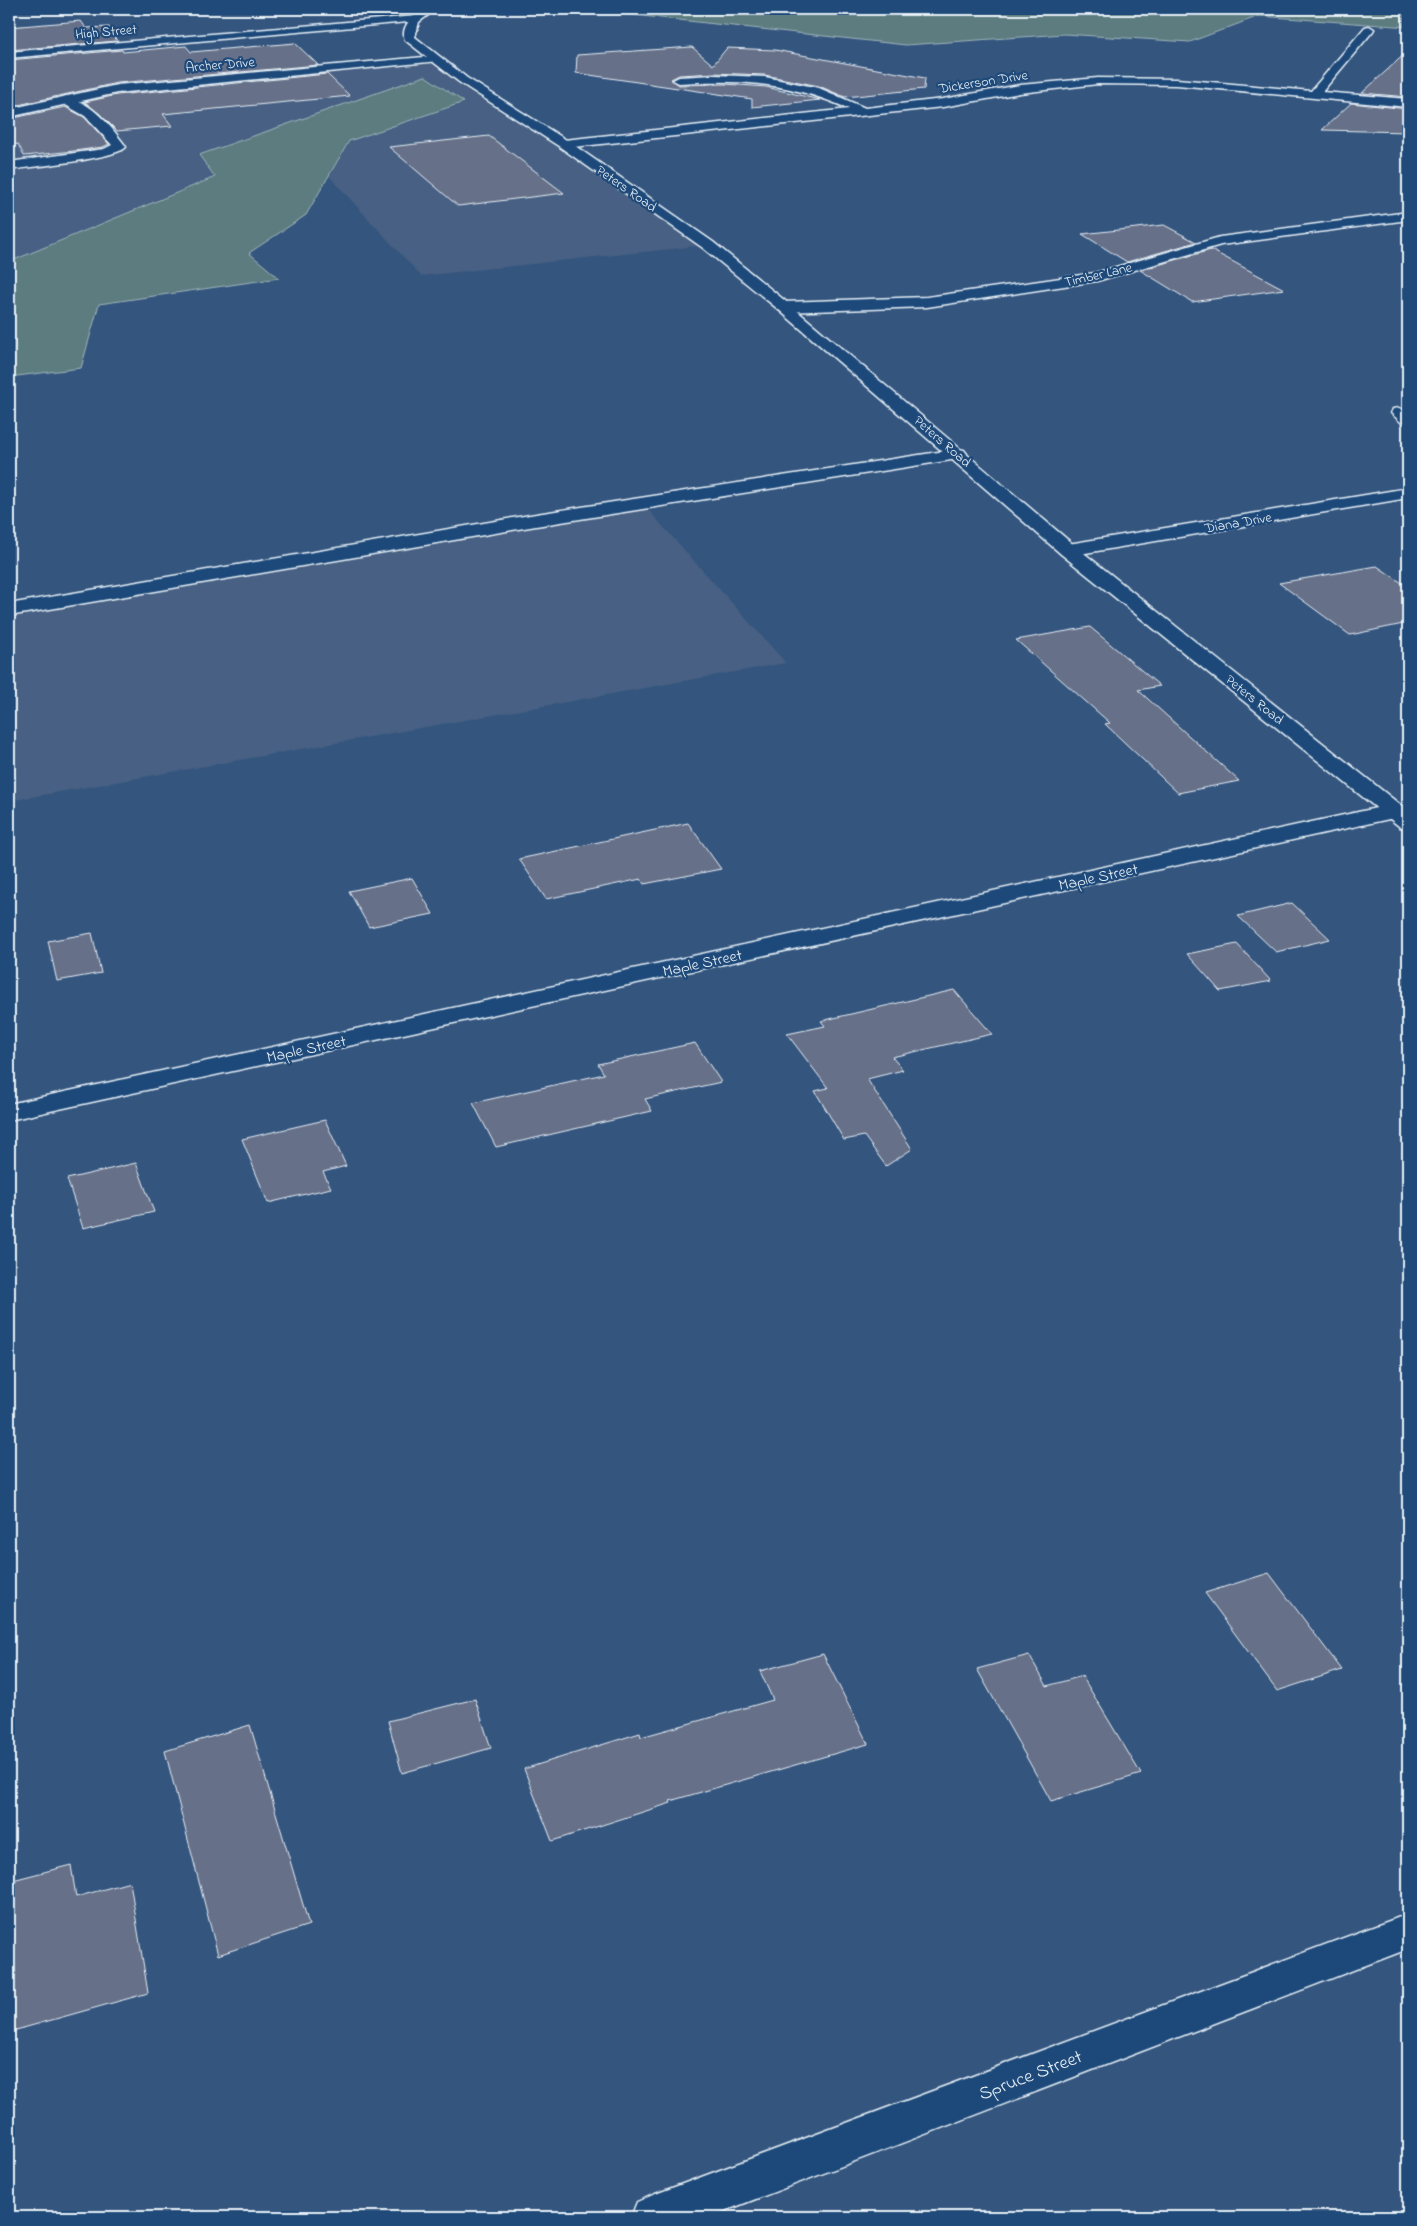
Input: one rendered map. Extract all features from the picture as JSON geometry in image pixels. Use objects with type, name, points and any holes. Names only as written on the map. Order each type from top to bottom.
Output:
[{"type":"street","points":[[415,19],[431,9]]},
{"type":"street","name":"High Street","points":[[9,55],[415,19]]},
{"type":"street","name":"Peters Road","points":[[415,19],[410,28],[409,38],[463,80],[564,144],[708,245],[958,454],[1068,550],[1402,817]]},
{"type":"street","points":[[1314,94],[1370,29]]},
{"type":"street","name":"Archer Drive","points":[[9,112],[117,89],[436,59]]},
{"type":"street","points":[[679,80],[723,76],[759,78],[816,91],[863,111]]},
{"type":"street","name":"Dickerson Drive","points":[[564,144],[943,103],[1020,89],[1098,81],[1178,82],[1408,103]]},
{"type":"street","points":[[9,166],[106,152],[120,147],[106,128],[81,106],[66,100]]},
{"type":"street","name":"Timber Lane","points":[[784,307],[927,302],[1097,277],[1220,241],[1408,216]]},
{"type":"street","points":[[9,610],[536,520],[958,454]]},
{"type":"street","name":"Diana Drive","points":[[1068,550],[1408,493]]},
{"type":"street","name":"Maple Street","points":[[9,1112],[1402,817]]},
{"type":"street","name":"Spruce Street","points":[[653,2217],[1408,1931]]},
{"type":"shaded area","points":[[435,59],[708,245],[421,276],[329,176],[349,141],[464,102],[199,154],[216,177],[9,262],[9,90],[141,79],[147,86]]},
{"type":"shaded area","points":[[642,503],[786,663],[9,801],[9,610],[319,556]]},
{"type":"green space","points":[[602,9],[1408,9],[1408,27],[1259,16],[1190,42],[1064,34],[906,45],[597,11]]},
{"type":"green space","points":[[425,76],[464,102],[349,141],[306,215],[249,253],[279,278],[99,304],[81,368],[9,377],[9,262],[215,177],[199,155]]},
{"type":"building","points":[[81,21],[86,28],[109,27],[117,41],[9,50],[9,27]]},
{"type":"building","points":[[295,43],[318,65],[117,83],[9,107],[9,60],[186,46],[191,52]]},
{"type":"building","points":[[692,47],[713,65],[727,48],[775,50],[925,78],[924,89],[845,97],[819,86],[765,75],[714,73],[679,75],[671,79],[679,85],[725,84],[766,87],[820,100],[752,107],[752,99],[576,73],[577,55]]},
{"type":"building","points":[[1408,51],[1408,97],[1362,93]]},
{"type":"building","points":[[327,74],[350,96],[163,114],[172,126],[117,131],[85,102],[117,95]]},
{"type":"building","points":[[1351,103],[1408,109],[1408,132],[1322,130]]},
{"type":"building","points":[[65,107],[84,117],[109,144],[103,147],[24,156],[18,144],[9,145],[9,119]]},
{"type":"building","points":[[489,136],[564,193],[458,206],[389,147]]},
{"type":"building","points":[[1164,225],[1196,242],[1127,262],[1082,234]]},
{"type":"building","points":[[1211,250],[1284,289],[1192,302],[1140,270]]},
{"type":"building","points":[[1377,566],[1408,587],[1408,623],[1350,635],[1279,583]]},
{"type":"building","points":[[1090,627],[1160,686],[1138,690],[1239,781],[1178,793],[1105,724],[1110,723],[1016,640]]},
{"type":"building","points":[[688,823],[721,869],[644,884],[641,879],[546,899],[519,859]]},
{"type":"building","points":[[412,878],[433,914],[369,927],[349,891]]},
{"type":"building","points":[[1292,903],[1330,939],[1276,952],[1238,916]]},
{"type":"building","points":[[92,933],[101,973],[57,981],[48,941]]},
{"type":"building","points":[[1237,944],[1271,981],[1220,991],[1187,954]]},
{"type":"building","points":[[954,990],[992,1034],[892,1057],[903,1070],[867,1079],[912,1149],[886,1166],[864,1136],[844,1140],[815,1091],[828,1088],[787,1034],[825,1026],[821,1021]]},
{"type":"building","points":[[695,1043],[721,1082],[645,1099],[652,1111],[496,1147],[473,1103],[604,1074],[598,1064]]},
{"type":"building","points":[[325,1120],[346,1166],[323,1172],[331,1188],[268,1203],[242,1139]]},
{"type":"building","points":[[136,1163],[154,1212],[83,1228],[67,1179]]},
{"type":"building","points":[[1269,1573],[1342,1670],[1277,1691],[1205,1593]]},
{"type":"building","points":[[823,1654],[868,1744],[670,1801],[671,1803],[552,1841],[524,1769],[640,1733],[641,1737],[773,1700],[760,1671]]},
{"type":"building","points":[[1029,1655],[1047,1686],[1082,1676],[1141,1774],[1051,1801],[977,1669]]},
{"type":"building","points":[[475,1699],[491,1748],[402,1773],[388,1721]]},
{"type":"building","points":[[250,1725],[309,1925],[218,1955],[165,1751]]},
{"type":"building","points":[[71,1865],[76,1897],[130,1882],[148,1993],[9,2032],[9,1881]]}]
